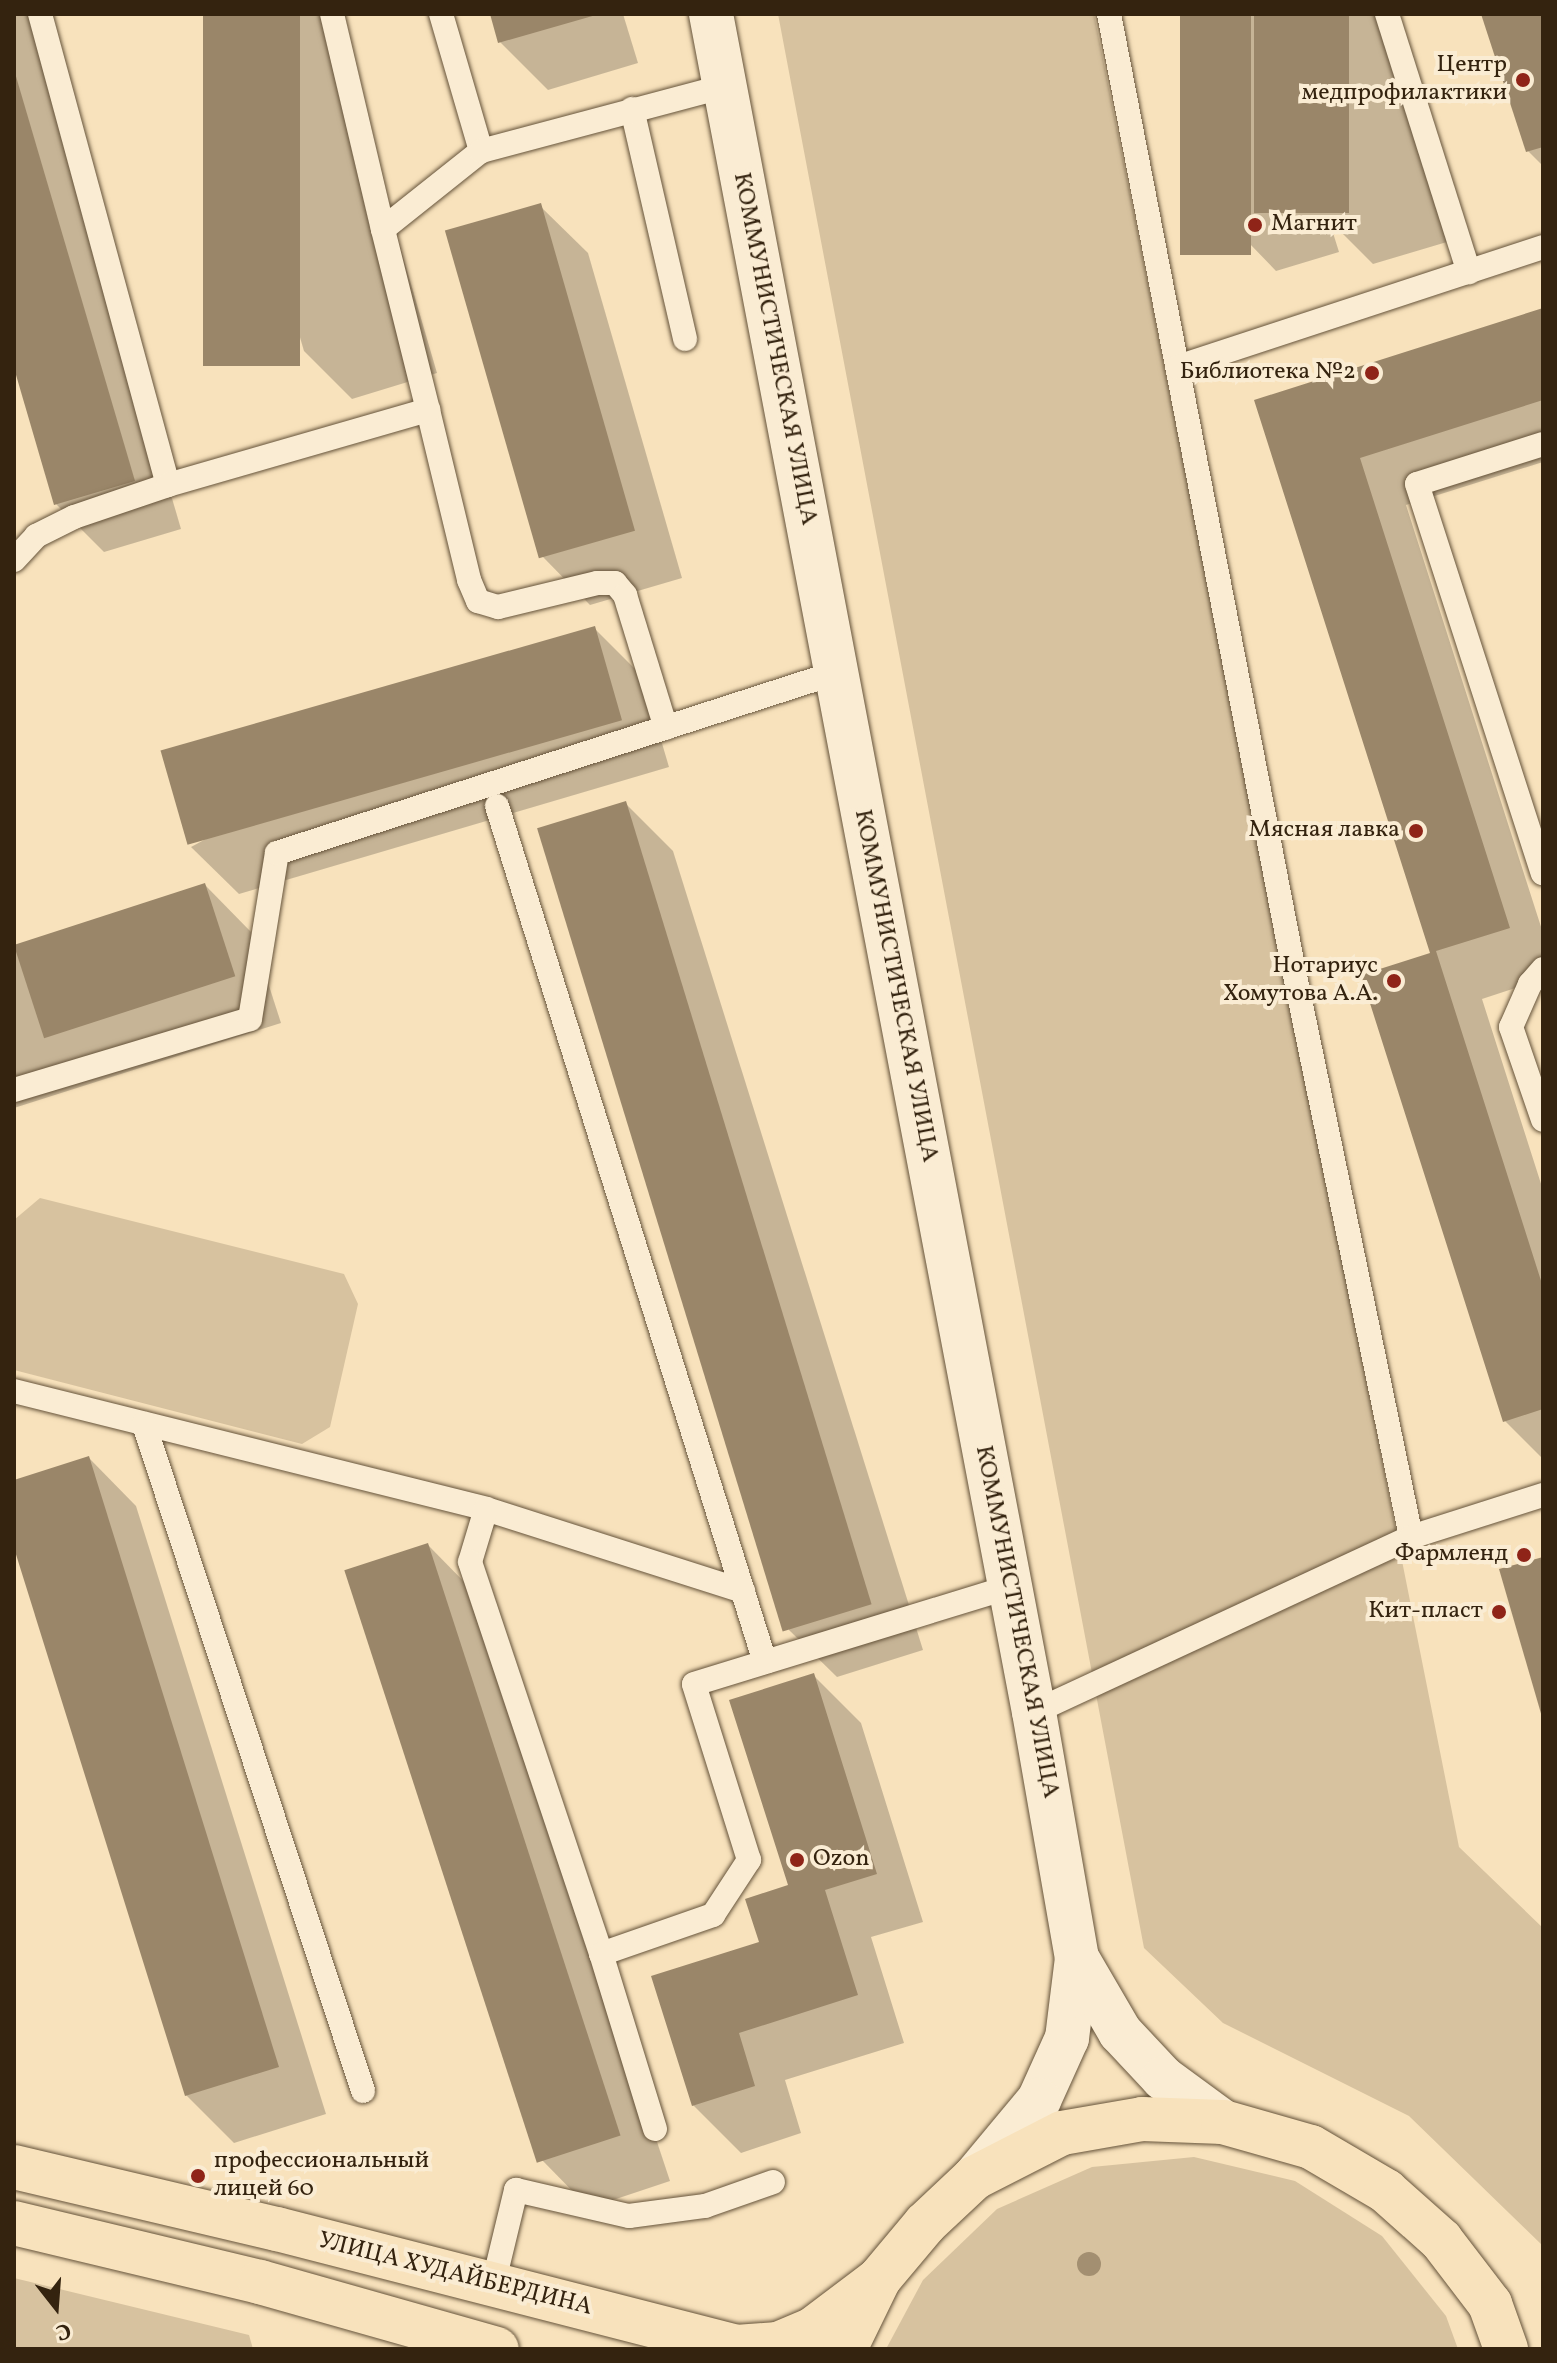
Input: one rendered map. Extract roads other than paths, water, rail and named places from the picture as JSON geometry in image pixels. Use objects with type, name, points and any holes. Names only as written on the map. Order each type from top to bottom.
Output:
[{"type":"main road","name":"КОММУНИСТИЧЕСКАЯ УЛИЦА","points":[[711,14],[1034,1712],[1077,1958],[1067,2038],[1039,2100],[974,2178]]},
{"type":"main road","name":"КОММУНИСТИЧЕСКАЯ УЛИЦА","points":[[1077,1958],[1120,2032],[1163,2078],[1223,2122]]},
{"type":"main road","points":[[845,2349],[879,2279],[925,2224],[974,2178],[1062,2133],[1142,2119],[1223,2122],[1311,2147],[1386,2191],[1441,2240],[1490,2304],[1506,2349]]},
{"type":"main road","name":"УЛИЦА ХУДАЙБЕРДИНА","points":[[14,2167],[736,2347],[778,2344],[813,2329],[879,2279]]},
{"type":"main road","points":[[14,2223],[260,2282],[497,2349]]},
{"type":"lane","points":[[40,14],[168,485]]},
{"type":"lane","points":[[332,14],[469,580],[478,601],[498,607],[597,583],[615,583],[625,595],[666,728]]},
{"type":"lane","points":[[441,14],[481,151]]},
{"type":"lane","points":[[1109,14],[1293,966],[1411,1537]]},
{"type":"lane","points":[[1387,14],[1469,272]]},
{"type":"lane","points":[[383,229],[481,151],[725,86]]},
{"type":"lane","points":[[632,109],[685,339]]},
{"type":"lane","points":[[1178,367],[1543,247]]},
{"type":"lane","points":[[14,560],[36,536],[74,517],[168,485],[428,410]]},
{"type":"lane","points":[[1543,444],[1417,484],[1543,873]]},
{"type":"lane","points":[[14,1090],[250,1019],[277,853],[835,673]]},
{"type":"lane","points":[[497,806],[765,1662]]},
{"type":"lane","points":[[1543,969],[1530,984],[1511,1027],[1543,1120]]},
{"type":"lane","points":[[14,1391],[486,1509],[743,1591]]},
{"type":"lane","points":[[144,1424],[363,2091]]},
{"type":"lane","points":[[1034,1712],[1411,1537],[1543,1495]]},
{"type":"lane","points":[[486,1509],[470,1562],[601,1954],[655,2129]]},
{"type":"lane","points":[[601,1954],[713,1915],[749,1860],[694,1684],[1010,1587]]},
{"type":"lane","points":[[493,2285],[516,2190],[629,2216],[705,2206],[773,2182]]},
{"type":"place","name":"Центр медпрофилактики","points":[[1523,80]]},
{"type":"place","name":"Магнит","points":[[1255,225]]},
{"type":"place","name":"Библиотека №2","points":[[1372,373]]},
{"type":"place","name":"Мясная лавка","points":[[1416,831]]},
{"type":"place","name":"Нотариус Хомутова А.А.","points":[[1394,981]]},
{"type":"place","name":"Фармленд","points":[[1524,1555]]},
{"type":"place","name":"Кит-пласт","points":[[1499,1612]]},
{"type":"place","name":"Ozon","points":[[797,1860]]},
{"type":"place","name":"профессиональный лицей 60","points":[[198,2176]]}]
